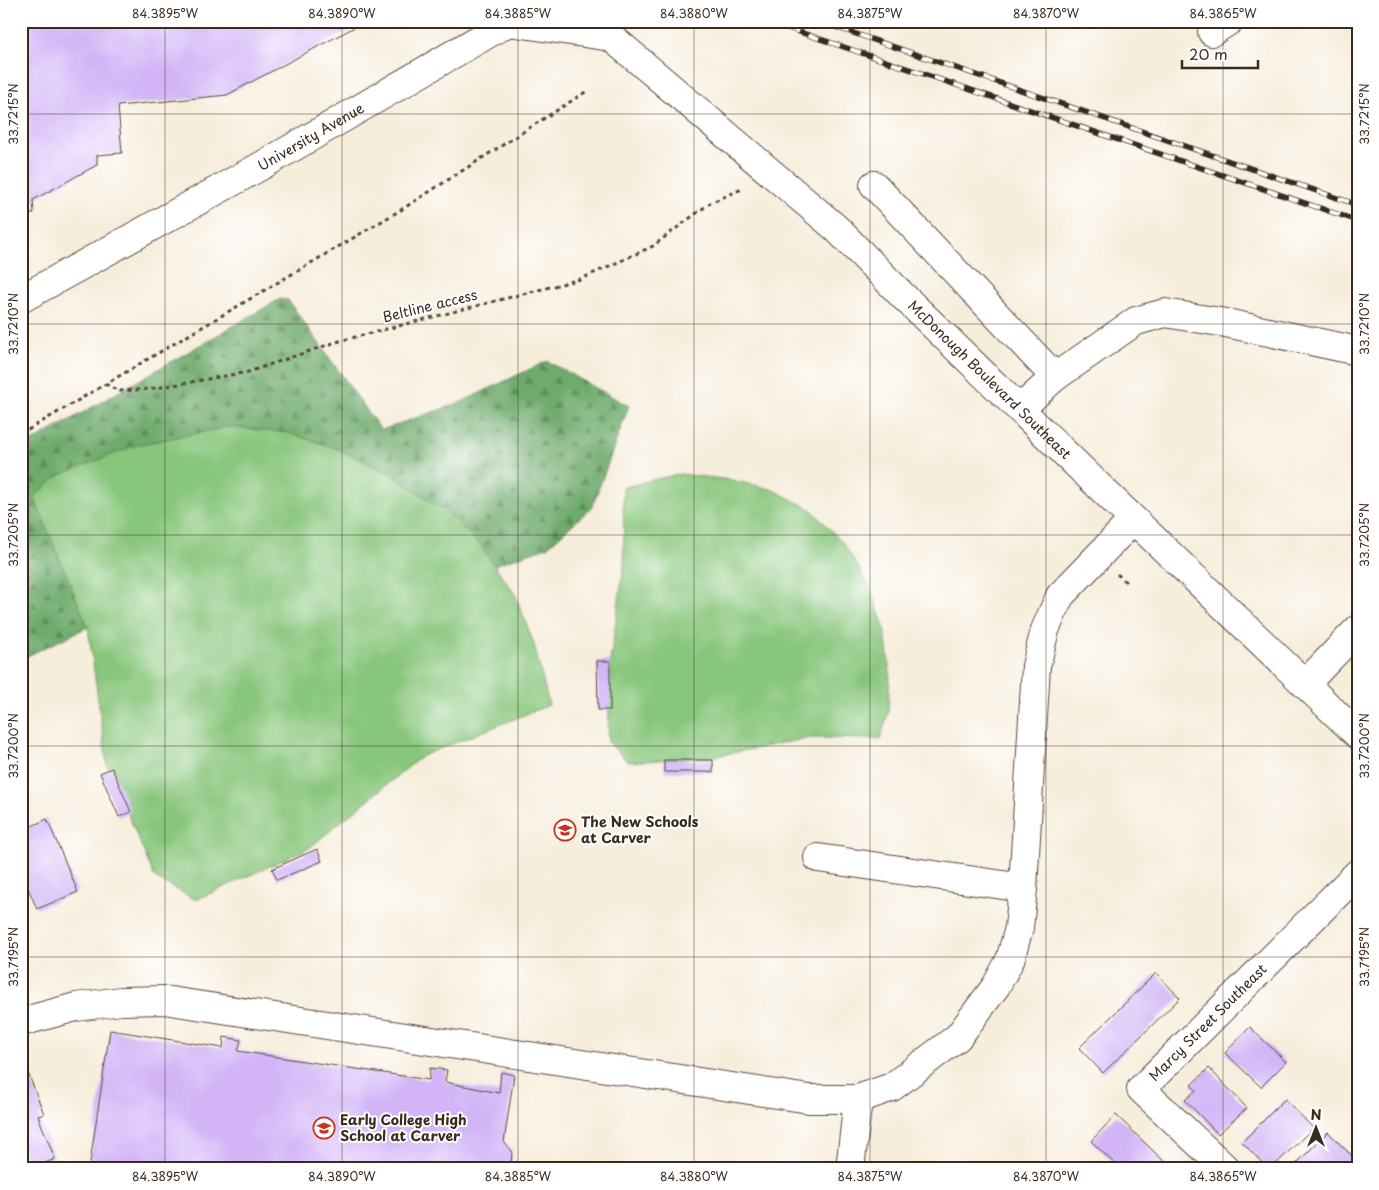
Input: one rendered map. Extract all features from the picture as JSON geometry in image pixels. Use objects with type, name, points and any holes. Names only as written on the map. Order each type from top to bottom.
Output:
[{"type":"main road","name":"University Avenue","points":[[21,300],[261,166],[510,21],[611,29]]},
{"type":"main road","name":"McDonough Boulevard Southeast","points":[[611,29],[836,228],[1134,520],[1358,735]]},
{"type":"main road","points":[[874,185],[1055,377]]},
{"type":"main road","points":[[1020,409],[1055,377],[1136,321],[1165,312],[1358,351]]},
{"type":"main road","points":[[21,1022],[76,1007],[121,1001],[164,1000],[809,1100],[858,1099],[892,1087],[958,1037],[996,986],[1010,960],[1019,928],[1036,666],[1045,630],[1060,596],[1134,520]]},
{"type":"main road","points":[[1305,684],[1358,629]]},
{"type":"main road","points":[[818,858],[1023,888]]},
{"type":"main road","name":"Marcy Street Southeast","points":[[1226,1169],[1141,1089],[1358,872]]},
{"type":"main road","points":[[850,1169],[858,1099]]},
{"type":"path","points":[[21,434],[404,208],[587,91]]},
{"type":"path","name":"Beltline access","points":[[104,384],[120,391],[150,389],[248,372],[336,342],[581,279],[653,246],[710,203],[742,189]]},
{"type":"green space","points":[[280,299],[288,300],[381,430],[459,403],[547,361],[629,406],[592,507],[547,547],[494,565],[446,512],[393,475],[333,447],[288,433],[229,427],[137,445],[34,497],[88,627],[21,659],[21,448]]},
{"type":"green space","points":[[229,427],[288,433],[333,447],[393,475],[446,512],[480,545],[515,594],[534,644],[549,705],[422,756],[309,848],[196,900],[155,878],[107,765],[88,627],[34,497],[58,476],[137,445]]},
{"type":"green space","points":[[680,474],[732,480],[771,489],[811,509],[844,544],[870,587],[885,630],[890,672],[888,714],[880,739],[810,738],[711,757],[628,762],[608,742],[610,661],[624,565],[623,488]]},
{"type":"green space","points":[[55,1159],[90,1164],[89,1169],[31,1169]]},
{"type":"building","points":[[21,21],[366,21],[227,95],[118,106],[122,153],[97,155],[97,165],[33,200],[34,213],[22,218]]},
{"type":"building","points":[[597,661],[610,661],[610,710],[598,710]]},
{"type":"building","points":[[664,760],[713,760],[713,772],[664,772]]},
{"type":"building","points":[[112,768],[131,812],[119,817],[100,773]]},
{"type":"building","points":[[47,819],[78,892],[37,909],[21,872],[21,831]]},
{"type":"building","points":[[317,849],[322,861],[277,880],[272,869]]},
{"type":"building","points":[[1156,973],[1180,998],[1103,1073],[1079,1048]]},
{"type":"building","points":[[1250,1027],[1286,1062],[1261,1087],[1225,1053]]},
{"type":"building","points":[[110,1030],[223,1048],[224,1037],[241,1040],[238,1051],[429,1080],[430,1068],[447,1070],[445,1082],[499,1093],[501,1072],[514,1075],[504,1142],[512,1151],[511,1167],[509,1169],[89,1169]]},
{"type":"building","points":[[23,1060],[44,1114],[38,1116],[55,1159],[30,1169],[21,1151],[21,1061]]},
{"type":"building","points":[[1209,1068],[1247,1108],[1218,1134],[1185,1100],[1196,1090],[1191,1085]]},
{"type":"building","points":[[1285,1099],[1313,1128],[1271,1169],[1268,1169],[1242,1142]]},
{"type":"building","points":[[1116,1115],[1172,1169],[1120,1169],[1091,1141]]},
{"type":"building","points":[[1328,1132],[1356,1160],[1347,1169],[1291,1169]]},
{"type":"railway","points":[[767,21],[1358,221]]},
{"type":"railway","points":[[818,21],[1358,205]]},
{"type":"place","name":"The New Schools at Carver","points":[[565,830]]},
{"type":"place","name":"Early College High School at Carver","points":[[324,1128]]}]
